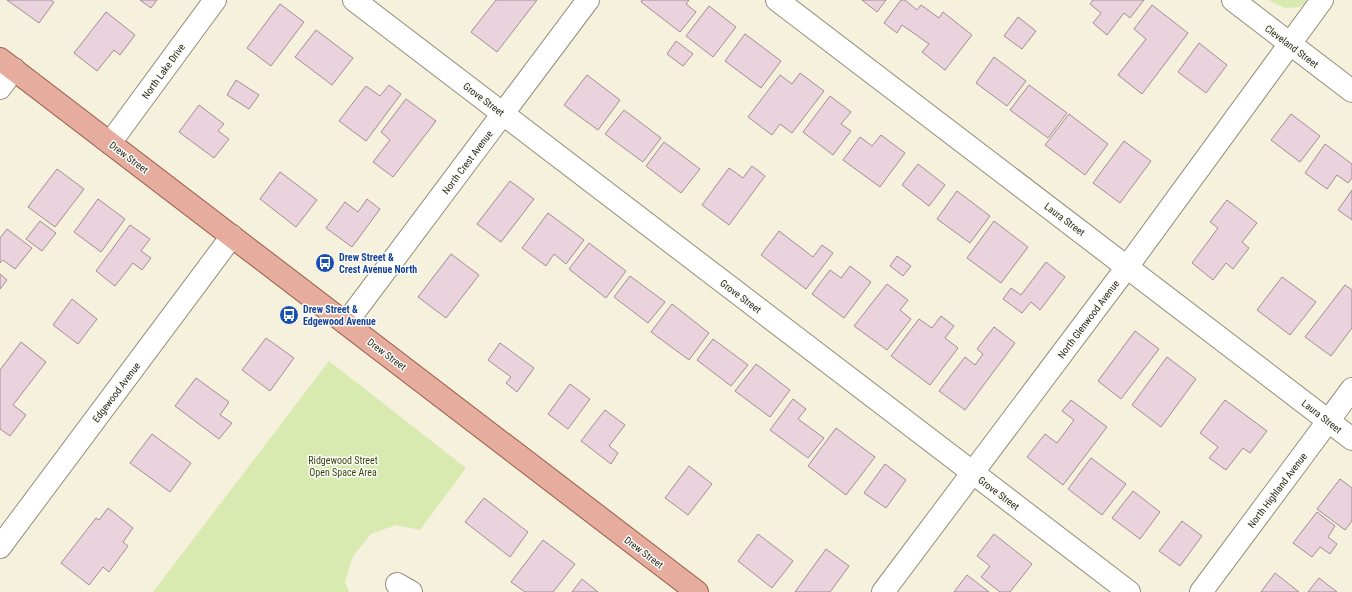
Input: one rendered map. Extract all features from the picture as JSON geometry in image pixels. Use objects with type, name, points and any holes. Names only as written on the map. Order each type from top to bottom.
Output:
[{"type":"main road","name":"Drew Street","points":[[7,64],[696,592]]},
{"type":"street","name":"North Lake Drive","points":[[110,143],[215,0]]},
{"type":"street","name":"Grove Street","points":[[354,0],[1129,592]]},
{"type":"street","name":"North Crest Avenue","points":[[346,323],[588,0]]},
{"type":"street","name":"Laura Street","points":[[777,0],[1352,439]]},
{"type":"street","name":"Cleveland Street","points":[[1233,0],[1352,91]]},
{"type":"street","name":"North Glenwood Avenue","points":[[883,592],[1127,267],[1322,0]]},
{"type":"street","points":[[0,88],[7,64]]},
{"type":"street","name":"Edgewood Avenue","points":[[0,547],[232,236]]},
{"type":"street","name":"North Highland Avenue","points":[[1201,592],[1352,389]]},
{"type":"green space","points":[[1268,0],[1308,0],[1300,7],[1285,8]]},
{"type":"green space","name":"Ridgewood Street Open Space Area","points":[[329,361],[466,468],[420,530],[396,525],[371,534],[353,556],[345,582],[349,592],[153,592]]},
{"type":"building","points":[[7,0],[51,0],[54,2],[39,23]]},
{"type":"building","points":[[140,0],[157,0],[151,8]]},
{"type":"building","points":[[496,0],[537,0],[497,52],[471,32]]},
{"type":"building","points":[[642,0],[689,0],[686,4],[696,12],[680,32],[641,2]]},
{"type":"building","points":[[862,0],[886,0],[877,12]]},
{"type":"building","points":[[901,0],[905,0],[917,10],[921,5],[939,18],[943,12],[972,35],[945,70],[922,52],[929,44],[902,25],[897,33],[884,23]]},
{"type":"building","points":[[1093,0],[1144,0],[1130,18],[1124,13],[1107,35],[1093,23],[1101,13],[1090,4]]},
{"type":"building","points":[[280,4],[304,22],[271,66],[247,48]]},
{"type":"building","points":[[1152,5],[1188,33],[1142,94],[1118,75],[1146,39],[1134,29]]},
{"type":"building","points":[[709,6],[736,27],[713,57],[686,36]]},
{"type":"building","points":[[106,12],[135,35],[120,55],[114,50],[97,71],[74,53]]},
{"type":"building","points":[[1018,17],[1036,31],[1022,49],[1004,36]]},
{"type":"building","points":[[316,30],[353,58],[332,85],[295,57]]},
{"type":"building","points":[[745,34],[781,61],[761,88],[725,61]]},
{"type":"building","points":[[676,41],[693,54],[683,66],[667,54]]},
{"type":"building","points":[[1199,43],[1227,65],[1206,93],[1178,72]]},
{"type":"building","points":[[994,57],[1026,81],[1007,106],[976,83]]},
{"type":"building","points":[[800,73],[824,91],[792,133],[780,124],[772,135],[748,117],[780,75],[792,84]]},
{"type":"building","points":[[587,75],[620,100],[598,130],[564,105]]},
{"type":"building","points":[[236,80],[259,95],[249,109],[227,95]]},
{"type":"building","points":[[389,85],[401,94],[366,141],[339,121],[366,86],[380,96]]},
{"type":"building","points":[[1029,85],[1067,113],[1048,138],[1010,110]]},
{"type":"building","points":[[830,96],[851,112],[841,124],[851,131],[833,155],[803,132]]},
{"type":"building","points":[[406,99],[436,121],[393,177],[373,162],[390,140],[381,132]]},
{"type":"building","points":[[199,105],[224,124],[218,131],[229,139],[214,158],[179,132]]},
{"type":"building","points":[[624,110],[661,138],[643,162],[605,134]]},
{"type":"building","points":[[1069,114],[1108,144],[1085,175],[1045,145]]},
{"type":"building","points":[[1291,114],[1320,136],[1300,162],[1271,140]]},
{"type":"building","points":[[881,135],[905,153],[880,187],[843,160],[860,137],[872,146]]},
{"type":"building","points":[[1124,141],[1151,161],[1120,203],[1093,183]]},
{"type":"building","points":[[664,142],[700,169],[681,193],[646,166]]},
{"type":"building","points":[[1325,144],[1352,164],[1352,178],[1348,183],[1337,175],[1327,189],[1305,173]]},
{"type":"building","points":[[918,164],[945,185],[929,206],[902,185]]},
{"type":"building","points":[[752,166],[765,176],[729,225],[702,205],[729,168],[743,178]]},
{"type":"building","points":[[57,169],[84,189],[55,227],[28,207]]},
{"type":"building","points":[[280,172],[317,200],[296,227],[260,199]]},
{"type":"building","points":[[510,181],[534,199],[501,242],[477,224]]},
{"type":"building","points":[[1352,190],[1352,220],[1338,210]]},
{"type":"building","points":[[957,191],[990,216],[970,243],[937,219]]},
{"type":"building","points":[[98,199],[125,219],[101,252],[74,232]]},
{"type":"building","points":[[367,199],[380,209],[352,247],[326,228],[345,202],[358,212]]},
{"type":"building","points":[[1227,200],[1257,223],[1242,242],[1249,248],[1233,269],[1226,263],[1213,280],[1192,263],[1218,228],[1210,222]]},
{"type":"building","points":[[548,213],[584,240],[566,264],[554,254],[546,266],[522,248]]},
{"type":"building","points":[[40,221],[56,233],[42,251],[26,239]]},
{"type":"building","points":[[994,221],[1028,247],[1001,283],[967,258]]},
{"type":"building","points":[[130,225],[150,239],[141,251],[151,258],[142,270],[133,263],[115,286],[96,271]]},
{"type":"building","points":[[7,229],[32,248],[15,269],[3,260],[0,263],[0,238]]},
{"type":"building","points":[[779,231],[813,257],[822,245],[833,253],[806,289],[761,255]]},
{"type":"building","points":[[589,243],[626,271],[606,298],[569,269]]},
{"type":"building","points":[[451,254],[479,275],[446,318],[418,297]]},
{"type":"building","points":[[897,256],[911,266],[903,276],[890,266]]},
{"type":"building","points":[[1046,262],[1065,277],[1040,310],[1031,302],[1022,313],[1003,299],[1011,288],[1021,295]]},
{"type":"building","points":[[850,266],[871,282],[844,318],[812,294],[830,270],[841,278]]},
{"type":"building","points":[[0,274],[7,280],[0,289]]},
{"type":"building","points":[[630,276],[665,302],[648,323],[614,297]]},
{"type":"building","points":[[1282,277],[1316,302],[1290,335],[1257,310]]},
{"type":"building","points":[[887,284],[908,300],[900,310],[911,319],[887,350],[854,326]]},
{"type":"building","points":[[1345,285],[1352,290],[1352,328],[1331,356],[1305,337]]},
{"type":"building","points":[[72,299],[97,319],[78,344],[53,325]]},
{"type":"building","points":[[672,304],[709,333],[689,360],[651,332]]},
{"type":"building","points":[[941,316],[954,326],[945,338],[958,348],[930,385],[891,356],[919,319],[932,328]]},
{"type":"building","points":[[994,327],[1015,343],[965,410],[939,391],[965,357],[975,365],[983,354],[977,349]]},
{"type":"building","points":[[1135,331],[1159,349],[1121,399],[1098,381]]},
{"type":"building","points":[[266,338],[294,358],[270,391],[242,370]]},
{"type":"building","points":[[713,339],[748,365],[731,386],[697,360]]},
{"type":"building","points":[[21,342],[46,362],[13,405],[26,415],[10,436],[0,429],[0,370]]},
{"type":"building","points":[[500,343],[534,368],[517,392],[506,383],[511,377],[488,360]]},
{"type":"building","points":[[1167,357],[1196,379],[1161,427],[1132,405]]},
{"type":"building","points":[[756,364],[790,390],[770,417],[735,391]]},
{"type":"building","points":[[196,378],[229,402],[220,415],[232,423],[219,439],[175,406]]},
{"type":"building","points":[[570,384],[590,399],[568,429],[548,414]]},
{"type":"building","points":[[793,399],[806,409],[798,419],[824,438],[808,458],[770,430]]},
{"type":"building","points":[[1071,400],[1107,427],[1063,485],[1027,457],[1045,434],[1057,443],[1074,420],[1062,411]]},
{"type":"building","points":[[1225,400],[1267,431],[1250,453],[1243,448],[1226,470],[1209,458],[1218,447],[1200,433]]},
{"type":"building","points":[[605,410],[625,425],[609,446],[618,453],[611,464],[581,441]]},
{"type":"building","points":[[836,428],[875,457],[846,495],[808,466]]},
{"type":"building","points":[[152,434],[191,463],[170,492],[130,463]]},
{"type":"building","points":[[1091,458],[1126,484],[1102,515],[1068,489]]},
{"type":"building","points":[[885,464],[906,480],[886,508],[864,493]]},
{"type":"building","points":[[689,466],[712,484],[688,515],[665,498]]},
{"type":"building","points":[[1340,479],[1352,488],[1352,521],[1345,530],[1317,509]]},
{"type":"building","points":[[1133,491],[1160,512],[1140,539],[1112,518]]},
{"type":"building","points":[[484,498],[528,532],[510,557],[465,522]]},
{"type":"building","points":[[108,508],[133,528],[123,542],[128,546],[109,572],[103,567],[89,585],[61,563],[96,518],[99,520]]},
{"type":"building","points":[[1317,512],[1335,526],[1328,537],[1337,544],[1330,554],[1320,547],[1312,557],[1293,543]]},
{"type":"building","points":[[1182,521],[1202,536],[1180,566],[1159,551]]},
{"type":"building","points":[[758,534],[793,561],[772,588],[738,561]]},
{"type":"building","points":[[994,534],[1032,564],[1010,592],[1000,592],[981,577],[990,566],[977,556]]},
{"type":"building","points":[[543,540],[575,564],[553,592],[525,592],[511,582]]},
{"type":"building","points":[[826,549],[849,566],[830,592],[795,592]]},
{"type":"building","points":[[1275,573],[1299,592],[1261,592]]},
{"type":"building","points":[[967,575],[989,592],[954,592]]},
{"type":"building","points":[[1319,578],[1337,592],[1308,592]]},
{"type":"building","points":[[582,579],[598,592],[572,592]]},
{"type":"place","name":"Drew Street & Crest Avenue North","points":[[325,263]]},
{"type":"place","name":"Drew Street & Edgewood Avenue","points":[[289,315]]}]
